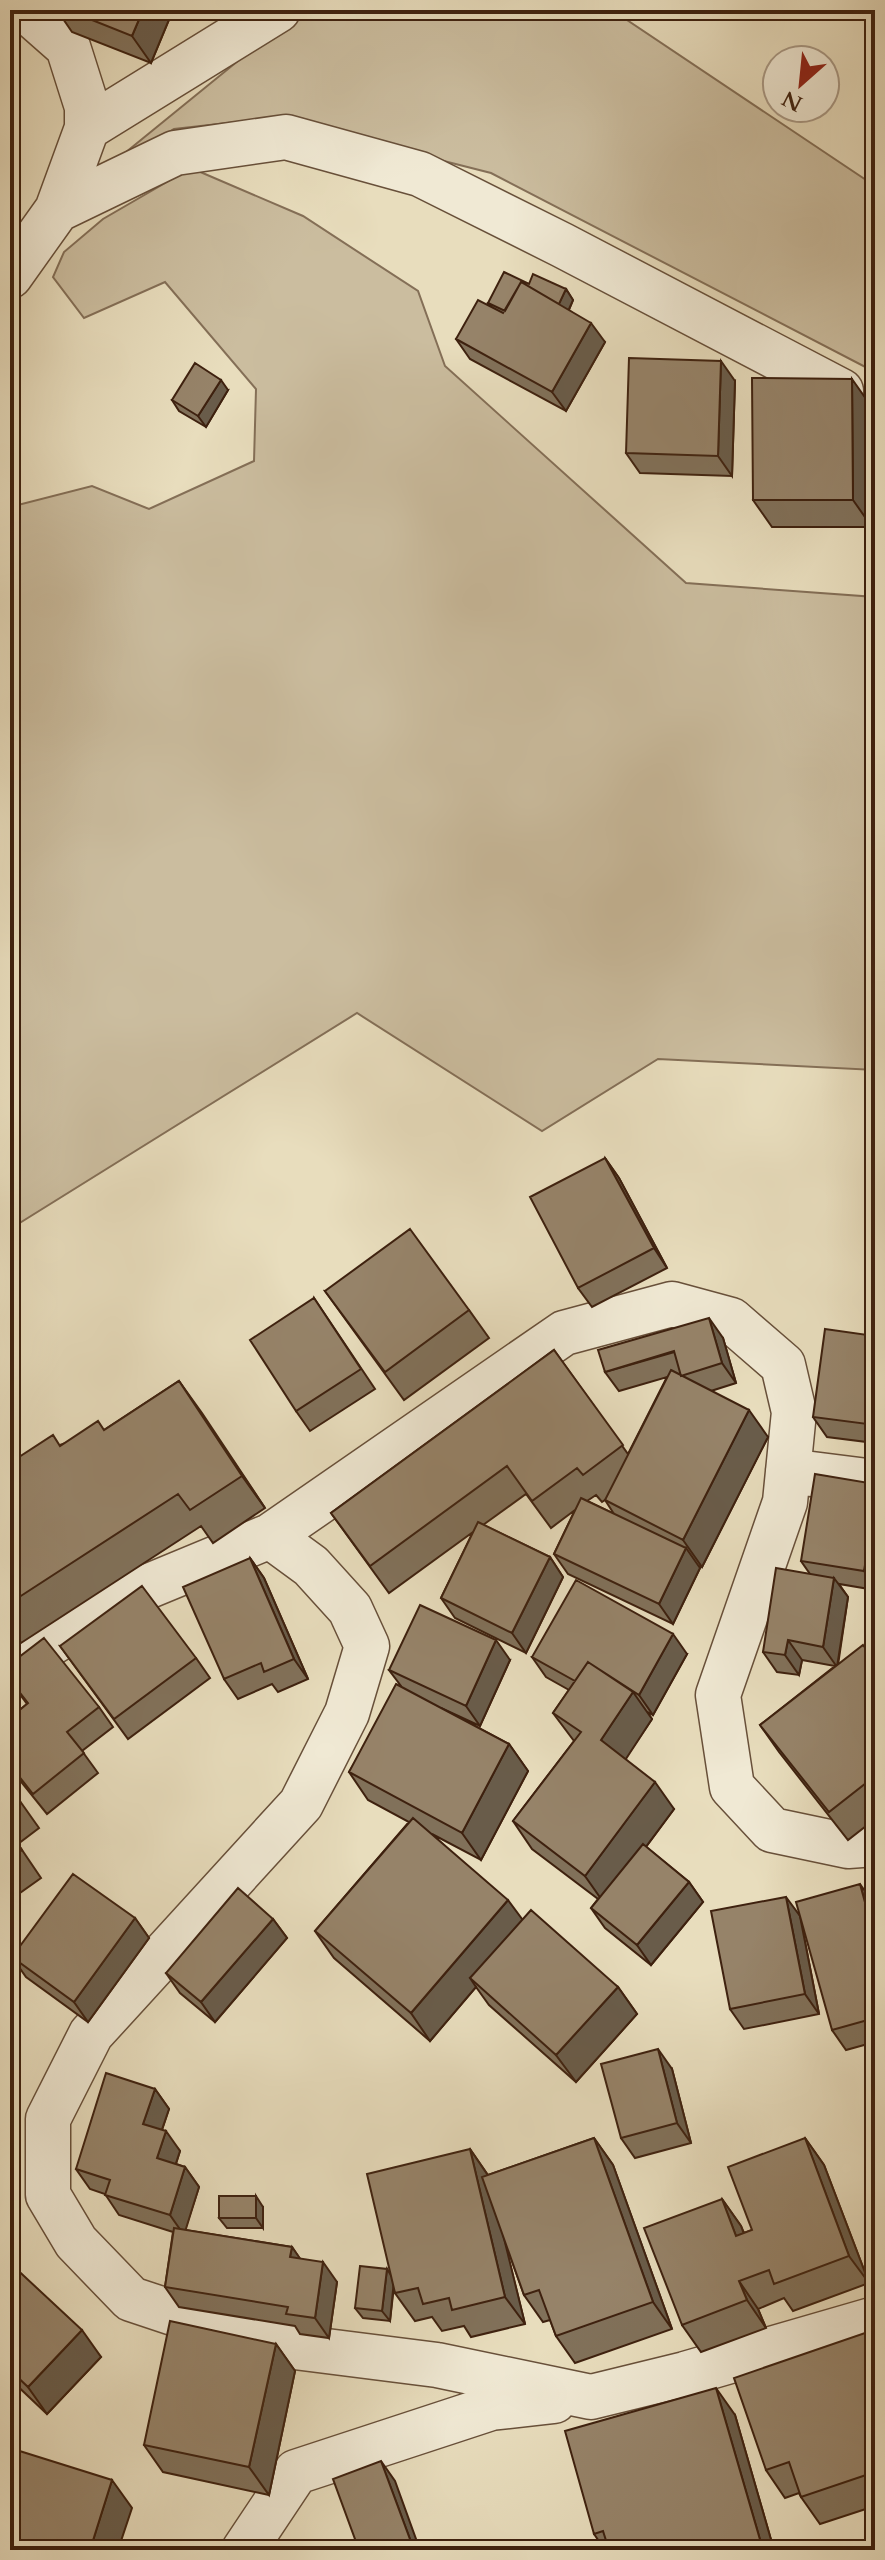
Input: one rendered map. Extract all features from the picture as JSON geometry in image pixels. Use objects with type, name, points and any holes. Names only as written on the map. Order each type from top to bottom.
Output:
[{"type":"street","points":[[10,276],[57,210],[87,128],[87,107],[68,47],[26,10]]},
{"type":"street","points":[[87,128],[278,10]]},
{"type":"street","points":[[57,210],[175,153],[286,137],[420,174],[841,391]]},
{"type":"street","points":[[10,1668],[137,1591],[270,1536],[564,1333],[672,1304],[731,1320],[783,1365],[794,1412],[785,1502],[718,1695],[732,1787],[772,1830],[848,1846],[875,1844]]},
{"type":"street","points":[[788,1471],[875,1482]]},
{"type":"street","points":[[270,1536],[311,1566],[350,1609],[367,1646],[347,1713],[301,1804],[91,2034],[48,2119],[48,2195],[76,2242],[131,2299],[263,2343],[437,2365],[591,2397]]},
{"type":"street","points":[[244,2550],[296,2472],[491,2408],[591,2397],[685,2374],[875,2319]]},
{"type":"shaded area","points":[[317,10],[612,10],[761,110],[761,124],[782,124],[875,186],[875,372],[491,173],[262,119],[174,129],[104,170],[271,34]]},
{"type":"shaded area","points":[[191,168],[303,216],[418,291],[445,366],[686,583],[875,597],[875,1070],[658,1059],[542,1131],[357,1013],[10,1229],[10,507],[92,486],[149,509],[254,461],[256,389],[165,282],[84,318],[53,277],[64,252],[103,219]]},
{"type":"building","points":[[67,10],[143,10],[132,36]]},
{"type":"building","points":[[504,272],[529,284],[533,274],[566,289],[559,304],[521,282],[505,311],[488,303]]},
{"type":"building","points":[[521,282],[591,323],[552,392],[456,339],[478,300],[503,313]]},
{"type":"building","points":[[629,358],[721,361],[718,456],[626,453]]},
{"type":"building","points":[[195,363],[221,380],[198,416],[172,400]]},
{"type":"building","points":[[752,378],[852,379],[853,500],[753,500]]},
{"type":"building","points":[[605,1158],[654,1248],[578,1288],[530,1197]]},
{"type":"building","points":[[410,1229],[469,1310],[385,1372],[325,1291]]},
{"type":"building","points":[[314,1298],[361,1369],[296,1411],[250,1340]]},
{"type":"building","points":[[709,1318],[722,1363],[681,1376],[674,1351],[605,1372],[598,1350]]},
{"type":"building","points":[[825,1329],[875,1336],[875,1366],[867,1424],[813,1417]]},
{"type":"building","points":[[554,1350],[623,1445],[583,1475],[577,1468],[532,1501],[507,1466],[370,1566],[331,1513]]},
{"type":"building","points":[[671,1370],[749,1410],[683,1540],[605,1500]]},
{"type":"building","points":[[179,1381],[242,1476],[190,1510],[178,1494],[10,1603],[10,1467],[18,1462],[16,1459],[53,1435],[60,1446],[98,1421],[104,1430]]},
{"type":"building","points":[[815,1474],[875,1484],[875,1543],[869,1542],[864,1571],[801,1561]]},
{"type":"building","points":[[581,1498],[686,1548],[659,1604],[554,1554]]},
{"type":"building","points":[[478,1522],[550,1557],[512,1633],[441,1598]]},
{"type":"building","points":[[250,1558],[294,1659],[264,1672],[261,1663],[224,1679],[183,1587]]},
{"type":"building","points":[[776,1568],[834,1578],[823,1647],[788,1640],[785,1655],[763,1652]]},
{"type":"building","points":[[576,1580],[673,1634],[639,1695],[588,1662],[575,1681],[532,1657]]},
{"type":"building","points":[[142,1586],[196,1658],[114,1719],[60,1646]]},
{"type":"building","points":[[420,1605],[496,1640],[466,1706],[389,1670]]},
{"type":"building","points":[[44,1638],[99,1707],[67,1732],[84,1753],[33,1794],[10,1765],[10,1718],[28,1703],[10,1680],[10,1664]]},
{"type":"building","points":[[863,1645],[875,1661],[875,1776],[829,1812],[760,1725]]},
{"type":"building","points":[[588,1662],[633,1692],[601,1740],[655,1782],[585,1876],[513,1821],[581,1732],[553,1713]]},
{"type":"building","points":[[396,1684],[509,1744],[462,1833],[349,1772]]},
{"type":"building","points":[[10,1787],[20,1801],[10,1808]]},
{"type":"building","points":[[413,1818],[508,1900],[411,2013],[315,1931]]},
{"type":"building","points":[[10,1833],[22,1850],[10,1859]]},
{"type":"building","points":[[643,1844],[689,1882],[637,1945],[591,1908]]},
{"type":"building","points":[[73,1874],[135,1918],[74,2002],[12,1957]]},
{"type":"building","points":[[860,1884],[875,1939],[875,2018],[832,2030],[796,1902]]},
{"type":"building","points":[[238,1888],[273,1919],[201,2002],[166,1973]]},
{"type":"building","points":[[786,1897],[805,1994],[730,2009],[711,1911]]},
{"type":"building","points":[[531,1910],[618,1987],[556,2055],[470,1978]]},
{"type":"building","points":[[658,2049],[677,2123],[621,2138],[601,2064]]},
{"type":"building","points":[[106,2073],[155,2089],[143,2124],[166,2131],[157,2158],[185,2167],[170,2215],[105,2195],[110,2180],[76,2169]]},
{"type":"building","points":[[594,2138],[653,2302],[556,2336],[539,2290],[524,2295],[482,2177]]},
{"type":"building","points":[[805,2138],[849,2256],[774,2284],[769,2270],[739,2281],[747,2300],[682,2325],[644,2228],[722,2199],[736,2236],[752,2230],[728,2167]]},
{"type":"building","points":[[470,2149],[505,2297],[452,2310],[449,2298],[423,2304],[418,2288],[395,2293],[367,2174]]},
{"type":"building","points":[[219,2196],[256,2196],[256,2218],[219,2218]]},
{"type":"building","points":[[174,2228],[292,2247],[290,2257],[323,2262],[315,2318],[286,2314],[288,2307],[165,2287]]},
{"type":"building","points":[[10,2263],[82,2330],[28,2387],[10,2370]]},
{"type":"building","points":[[360,2266],[387,2269],[382,2311],[355,2308]]},
{"type":"building","points":[[170,2321],[276,2344],[249,2467],[144,2445]]},
{"type":"building","points":[[865,2333],[875,2361],[875,2472],[801,2497],[789,2462],[766,2470],[734,2378]]},
{"type":"building","points":[[716,2388],[761,2543],[735,2550],[609,2550],[603,2531],[594,2534],[565,2431]]},
{"type":"building","points":[[10,2448],[112,2480],[90,2550],[10,2550]]},
{"type":"building","points":[[381,2461],[414,2550],[359,2550],[333,2479]]}]
